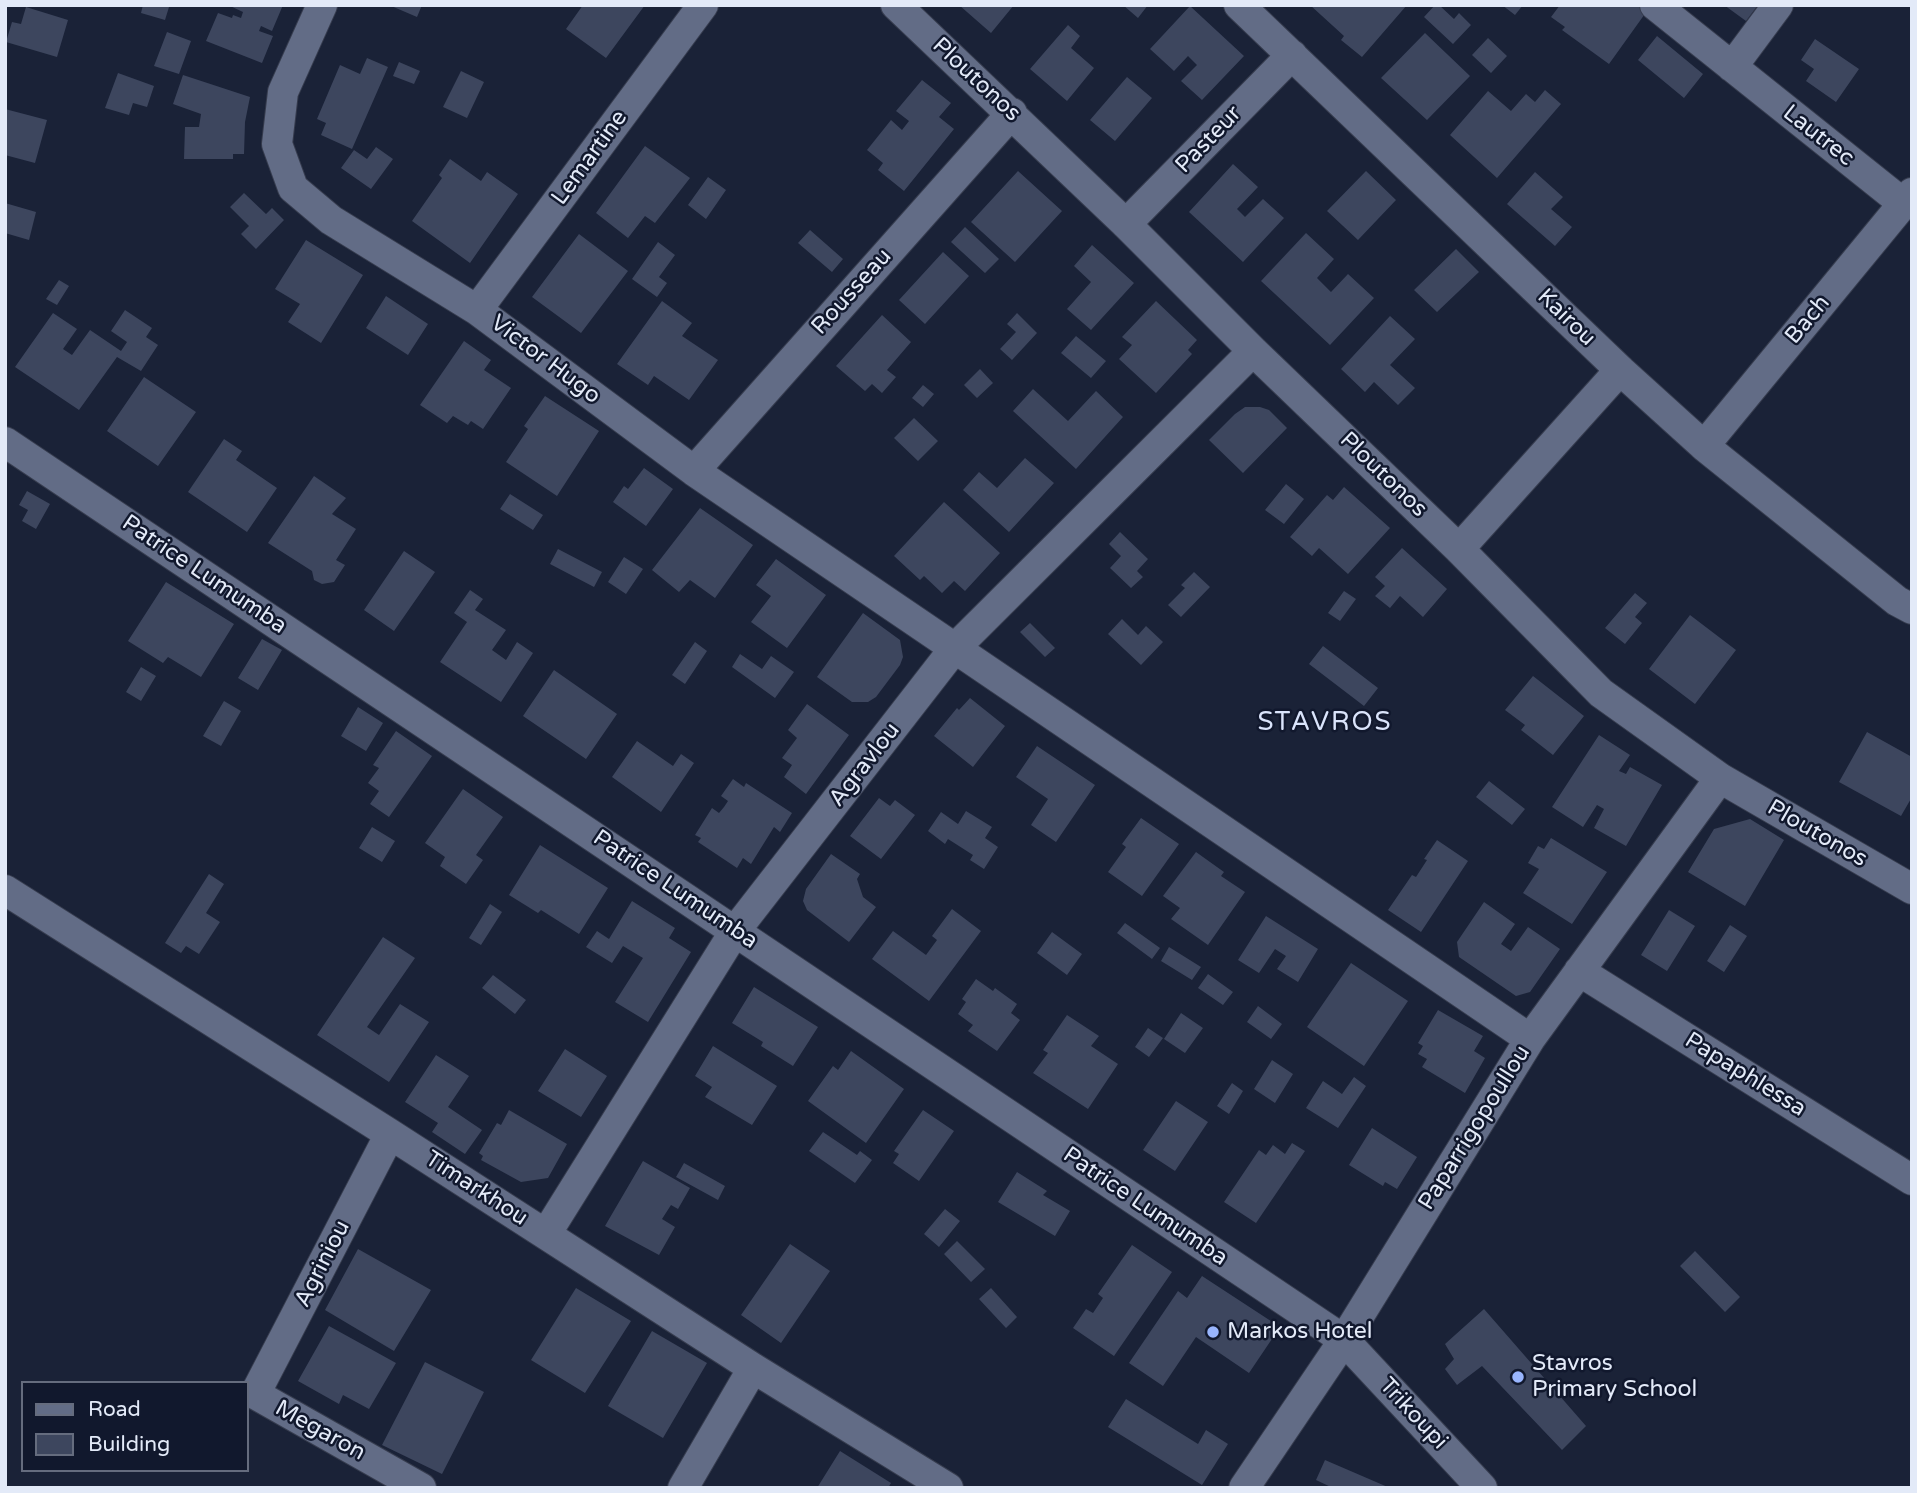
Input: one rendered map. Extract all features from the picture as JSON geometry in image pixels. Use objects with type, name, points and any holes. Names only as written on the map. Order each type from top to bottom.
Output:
[{"type":"street","name":"Victor Hugo","points":[[322,5],[283,92],[277,144],[293,188],[331,220],[477,310],[694,471],[1530,1039]]},
{"type":"street","name":"Lemartine","points":[[477,310],[703,5]]},
{"type":"street","name":"Ploutonos","points":[[896,5],[1126,224],[1253,351],[1459,549],[1601,693],[1720,778],[1912,889]]},
{"type":"street","name":"Kairou","points":[[1239,5],[1620,370],[1704,446],[1907,597]]},
{"type":"street","name":"Lautrec","points":[[1655,5],[1732,67],[1908,199]]},
{"type":"street","points":[[1732,67],[1778,5]]},
{"type":"street","name":"Pasteur","points":[[1126,224],[1292,55]]},
{"type":"street","name":"Rousseau","points":[[694,471],[1012,113]]},
{"type":"street","name":"Bach","points":[[1704,446],[1908,199]]},
{"type":"street","name":"Agravlou","points":[[545,1234],[736,931],[954,649],[1253,351]]},
{"type":"street","points":[[1459,549],[1620,370]]},
{"type":"street","name":"Patrice Lumumba","points":[[5,442],[1344,1340]]},
{"type":"street","name":"Paparrigopoullou","points":[[1244,1488],[1344,1340],[1530,1039],[1720,778]]},
{"type":"street","name":"Timarkhou","points":[[5,890],[753,1368],[948,1488]]},
{"type":"street","name":"Papaphlessa","points":[[1579,971],[1912,1180]]},
{"type":"street","name":"Agriniou","points":[[256,1394],[390,1134]]},
{"type":"street","name":"Trikoupi","points":[[1344,1340],[1482,1488]]},
{"type":"street","points":[[683,1488],[753,1368]]},
{"type":"street","name":"Megaron","points":[[256,1394],[421,1488]]},
{"type":"building","points":[[143,5],[169,7],[165,20],[141,13]]},
{"type":"building","points":[[228,5],[283,5],[272,31],[261,26],[259,31],[273,36],[262,63],[206,41],[218,13],[241,18],[243,12]]},
{"type":"building","points":[[389,5],[422,5],[417,17]]},
{"type":"building","points":[[583,5],[645,5],[606,58],[566,29]]},
{"type":"building","points":[[959,5],[1014,5],[991,33]]},
{"type":"building","points":[[1123,5],[1148,5],[1138,18]]},
{"type":"building","points":[[1310,5],[1407,5],[1362,57],[1341,40],[1344,36]]},
{"type":"building","points":[[1435,5],[1439,5],[1454,19],[1459,13],[1471,25],[1453,44],[1424,17]]},
{"type":"building","points":[[1502,5],[1523,5],[1515,15]]},
{"type":"building","points":[[1560,5],[1640,5],[1647,11],[1609,64],[1562,30],[1565,27],[1551,17]]},
{"type":"building","points":[[1724,5],[1758,5],[1746,21]]},
{"type":"building","points":[[1190,6],[1244,56],[1202,100],[1181,81],[1197,65],[1188,56],[1174,71],[1150,49]]},
{"type":"building","points":[[26,7],[68,20],[57,57],[6,42],[12,22],[21,24]]},
{"type":"building","points":[[1068,25],[1080,36],[1071,48],[1094,68],[1067,101],[1030,69]]},
{"type":"building","points":[[167,32],[191,41],[179,74],[154,66]]},
{"type":"building","points":[[1425,33],[1470,76],[1427,120],[1381,78]]},
{"type":"building","points":[[1657,36],[1703,74],[1684,98],[1638,60]]},
{"type":"building","points":[[1488,38],[1507,56],[1491,73],[1472,55]]},
{"type":"building","points":[[1815,39],[1859,69],[1836,102],[1806,81],[1814,69],[1801,60]]},
{"type":"building","points":[[367,58],[388,67],[352,149],[321,135],[326,123],[317,119],[340,65],[360,74]]},
{"type":"building","points":[[399,62],[420,71],[414,84],[393,76]]},
{"type":"building","points":[[461,71],[484,82],[467,118],[443,107]]},
{"type":"building","points":[[118,73],[154,86],[147,107],[133,103],[129,115],[105,108]]},
{"type":"building","points":[[183,75],[250,97],[245,122],[244,154],[233,154],[233,159],[184,159],[185,127],[199,127],[201,114],[173,104]]},
{"type":"building","points":[[1127,77],[1152,98],[1115,141],[1090,120]]},
{"type":"building","points":[[922,80],[951,103],[939,117],[954,129],[904,191],[878,170],[883,163],[867,150],[891,120],[902,130],[909,121],[896,111]]},
{"type":"building","points":[[1545,90],[1561,104],[1497,178],[1450,135],[1488,91],[1511,111],[1526,94],[1535,102]]},
{"type":"building","points":[[5,109],[47,120],[35,163],[5,155]]},
{"type":"building","points":[[645,146],[690,178],[655,223],[645,216],[628,238],[596,213]]},
{"type":"building","points":[[376,147],[393,159],[371,189],[341,168],[354,150],[367,159]]},
{"type":"building","points":[[450,159],[481,181],[487,172],[518,194],[470,263],[412,221],[442,178],[439,175]]},
{"type":"building","points":[[1233,164],[1258,187],[1237,209],[1245,217],[1263,199],[1284,218],[1243,262],[1189,212]]},
{"type":"building","points":[[1018,171],[1062,211],[1015,262],[971,222]]},
{"type":"building","points":[[1366,171],[1396,200],[1358,240],[1327,211]]},
{"type":"building","points":[[1535,172],[1563,197],[1551,209],[1572,227],[1555,246],[1507,204]]},
{"type":"building","points":[[708,177],[726,190],[706,219],[688,205]]},
{"type":"building","points":[[244,193],[266,214],[272,208],[284,220],[256,249],[241,234],[249,226],[230,207]]},
{"type":"building","points":[[5,203],[36,212],[29,240],[5,233]]},
{"type":"building","points":[[965,227],[999,259],[985,273],[951,242]]},
{"type":"building","points":[[810,230],[843,259],[832,272],[798,243]]},
{"type":"building","points":[[1306,233],[1334,259],[1317,278],[1331,292],[1348,274],[1374,298],[1330,345],[1261,281]]},
{"type":"building","points":[[579,234],[628,271],[581,333],[532,297]]},
{"type":"building","points":[[306,240],[363,275],[321,343],[288,322],[300,304],[275,289]]},
{"type":"building","points":[[658,242],[675,255],[659,277],[667,283],[657,297],[632,279]]},
{"type":"building","points":[[1092,245],[1134,283],[1091,330],[1067,309],[1091,282],[1074,266]]},
{"type":"building","points":[[1456,249],[1479,272],[1437,312],[1414,290]]},
{"type":"building","points":[[943,252],[969,276],[925,324],[899,300]]},
{"type":"building","points":[[59,280],[69,286],[57,305],[46,299]]},
{"type":"building","points":[[386,296],[428,324],[408,355],[366,328]]},
{"type":"building","points":[[662,301],[692,323],[682,336],[718,360],[689,400],[654,376],[648,385],[617,364]]},
{"type":"building","points":[[1156,301],[1197,340],[1188,350],[1192,354],[1156,393],[1119,359],[1132,345],[1122,337]]},
{"type":"building","points":[[125,310],[152,328],[146,337],[158,345],[141,371],[117,357],[79,410],[15,367],[53,313],[77,329],[63,349],[72,355],[90,330],[121,351],[127,342],[111,331]]},
{"type":"building","points":[[1017,313],[1037,333],[1012,360],[1000,349],[1016,332],[1007,324]]},
{"type":"building","points":[[882,315],[911,342],[887,370],[896,377],[882,393],[872,384],[865,391],[836,366]]},
{"type":"building","points":[[1390,316],[1415,339],[1390,365],[1415,388],[1398,405],[1374,382],[1365,392],[1341,369]]},
{"type":"building","points":[[1076,336],[1106,361],[1091,378],[1061,353]]},
{"type":"building","points":[[464,341],[491,360],[484,370],[511,388],[483,429],[471,421],[468,425],[453,416],[447,423],[420,405]]},
{"type":"building","points":[[980,369],[993,383],[977,398],[964,385]]},
{"type":"building","points":[[144,377],[196,412],[158,466],[107,431]]},
{"type":"building","points":[[923,385],[934,394],[923,407],[912,398]]},
{"type":"building","points":[[1033,389],[1068,421],[1096,391],[1123,417],[1076,469],[1013,411]]},
{"type":"building","points":[[545,396],[599,431],[557,496],[506,462],[528,429],[524,426]]},
{"type":"building","points":[[1245,407],[1269,410],[1287,428],[1243,473],[1209,440]]},
{"type":"building","points":[[914,418],[938,441],[918,461],[894,438]]},
{"type":"building","points":[[224,439],[242,451],[236,460],[277,488],[247,532],[188,492]]},
{"type":"building","points":[[1025,458],[1054,483],[1009,532],[963,490],[979,472],[997,488]]},
{"type":"building","points":[[644,468],[673,489],[646,526],[613,502],[624,486],[628,489]]},
{"type":"building","points":[[314,476],[346,498],[332,514],[356,529],[336,560],[345,565],[334,582],[322,584],[314,580],[312,571],[268,543]]},
{"type":"building","points":[[1286,484],[1304,499],[1284,524],[1265,510]]},
{"type":"building","points":[[1344,487],[1390,528],[1348,574],[1319,548],[1312,556],[1290,537],[1327,495],[1333,500]]},
{"type":"building","points":[[27,491],[50,504],[36,529],[22,521],[28,510],[19,505]]},
{"type":"building","points":[[510,494],[543,515],[533,530],[500,509]]},
{"type":"building","points":[[944,502],[1000,553],[965,591],[954,581],[942,593],[924,576],[920,580],[894,556]]},
{"type":"building","points":[[700,508],[753,545],[715,598],[690,580],[679,592],[652,570]]},
{"type":"building","points":[[1120,532],[1148,559],[1137,571],[1143,577],[1131,588],[1110,568],[1121,556],[1109,544]]},
{"type":"building","points":[[1402,548],[1447,589],[1423,617],[1400,596],[1390,608],[1375,596],[1385,586],[1375,577]]},
{"type":"building","points":[[558,549],[602,572],[594,587],[550,564]]},
{"type":"building","points":[[404,551],[435,572],[394,631],[364,610]]},
{"type":"building","points":[[624,557],[643,569],[626,594],[608,582]]},
{"type":"building","points":[[776,559],[826,595],[787,648],[751,622],[771,596],[756,585]]},
{"type":"building","points":[[1194,572],[1210,587],[1181,617],[1168,605],[1185,588],[1181,585]]},
{"type":"building","points":[[166,582],[234,624],[201,677],[168,657],[163,663],[128,641]]},
{"type":"building","points":[[470,590],[483,599],[475,610],[506,630],[492,650],[506,660],[517,642],[533,653],[501,702],[440,662],[467,622],[454,613]]},
{"type":"building","points":[[1344,591],[1356,599],[1340,621],[1328,613]]},
{"type":"building","points":[[1635,593],[1647,603],[1635,617],[1642,623],[1625,644],[1605,628]]},
{"type":"building","points":[[863,613],[900,640],[903,657],[876,697],[868,702],[852,702],[817,677]]},
{"type":"building","points":[[1690,615],[1736,650],[1695,704],[1649,669]]},
{"type":"building","points":[[1122,619],[1138,635],[1146,626],[1163,642],[1141,665],[1108,634]]},
{"type":"building","points":[[1030,623],[1055,648],[1045,657],[1020,632]]},
{"type":"building","points":[[262,639],[282,650],[258,690],[238,678]]},
{"type":"building","points":[[695,642],[707,651],[685,684],[672,675]]},
{"type":"building","points":[[1323,646],[1378,688],[1364,706],[1309,664]]},
{"type":"building","points":[[740,654],[762,669],[771,656],[794,672],[775,698],[732,667]]},
{"type":"building","points":[[141,667],[156,676],[141,701],[126,692]]},
{"type":"building","points":[[554,670],[617,714],[586,759],[523,716]]},
{"type":"building","points":[[1533,676],[1584,716],[1553,755],[1521,730],[1525,725],[1505,710]]},
{"type":"building","points":[[970,698],[1005,726],[973,767],[934,736],[957,708],[959,710]]},
{"type":"building","points":[[224,701],[241,711],[221,746],[203,736]]},
{"type":"building","points":[[807,704],[849,735],[806,794],[784,777],[792,765],[782,758],[797,738],[788,730]]},
{"type":"building","points":[[358,707],[383,723],[366,751],[341,736]]},
{"type":"building","points":[[396,731],[432,756],[389,817],[370,804],[379,791],[368,783],[379,768],[373,765]]},
{"type":"building","points":[[1867,732],[1912,757],[1912,797],[1901,816],[1839,782]]},
{"type":"building","points":[[1599,735],[1630,755],[1619,771],[1626,774],[1630,767],[1662,785],[1626,846],[1594,828],[1604,809],[1597,805],[1583,827],[1552,807]]},
{"type":"building","points":[[637,741],[673,766],[681,754],[694,763],[661,812],[612,777]]},
{"type":"building","points":[[1037,746],[1095,785],[1056,842],[1031,825],[1048,799],[1016,777]]},
{"type":"building","points":[[733,779],[744,787],[746,783],[792,813],[780,832],[774,827],[751,864],[743,858],[737,868],[698,842],[701,838],[695,835],[712,808],[719,813],[724,807],[728,801],[721,796]]},
{"type":"building","points":[[1489,781],[1525,809],[1512,825],[1476,797]]},
{"type":"building","points":[[463,789],[503,817],[476,855],[483,860],[466,884],[440,866],[445,857],[425,843]]},
{"type":"building","points":[[879,798],[890,806],[895,800],[915,815],[881,859],[850,836]]},
{"type":"building","points":[[966,811],[992,827],[985,838],[998,847],[984,869],[970,860],[973,855],[948,839],[945,844],[928,831],[941,812],[958,824]]},
{"type":"building","points":[[1141,818],[1179,844],[1142,896],[1108,872],[1126,847],[1122,844]]},
{"type":"building","points":[[1750,819],[1784,840],[1745,906],[1688,872],[1714,829]]},
{"type":"building","points":[[372,827],[395,841],[382,862],[359,848]]},
{"type":"building","points":[[1551,838],[1607,872],[1572,924],[1523,893],[1539,869],[1528,863],[1538,846],[1544,849]]},
{"type":"building","points":[[1437,840],[1468,861],[1421,932],[1388,910],[1412,875],[1416,877]]},
{"type":"building","points":[[540,845],[608,888],[579,934],[541,910],[538,913],[509,895]]},
{"type":"building","points":[[1196,852],[1224,872],[1221,876],[1245,892],[1208,945],[1171,919],[1180,908],[1163,896]]},
{"type":"building","points":[[831,854],[860,874],[857,879],[863,897],[876,907],[849,942],[807,910],[803,901],[806,889]]},
{"type":"building","points":[[209,874],[224,884],[206,913],[220,922],[199,954],[186,946],[181,953],[165,943]]},
{"type":"building","points":[[632,901],[675,928],[669,938],[691,952],[648,1022],[615,1002],[643,958],[623,946],[612,963],[586,947],[597,931],[609,939]]},
{"type":"building","points":[[1484,902],[1515,924],[1501,944],[1511,951],[1528,927],[1560,949],[1530,992],[1516,996],[1459,957],[1457,942]]},
{"type":"building","points":[[490,904],[502,912],[481,945],[469,938]]},
{"type":"building","points":[[952,909],[981,931],[929,1001],[872,959],[893,931],[926,955],[937,940],[932,936]]},
{"type":"building","points":[[1669,910],[1695,926],[1667,971],[1641,955]]},
{"type":"building","points":[[1266,916],[1318,949],[1298,982],[1277,969],[1286,956],[1275,949],[1259,973],[1238,960]]},
{"type":"building","points":[[1125,923],[1160,948],[1152,959],[1117,933]]},
{"type":"building","points":[[1730,925],[1747,936],[1724,972],[1707,961]]},
{"type":"building","points":[[1052,932],[1082,954],[1067,975],[1037,953]]},
{"type":"building","points":[[383,937],[415,958],[367,1027],[379,1035],[400,1004],[429,1022],[389,1082],[317,1035]]},
{"type":"building","points":[[1169,947],[1201,967],[1192,980],[1161,961]]},
{"type":"building","points":[[1351,963],[1408,1001],[1364,1066],[1307,1027]]},
{"type":"building","points":[[1208,974],[1233,992],[1223,1005],[1198,988]]},
{"type":"building","points":[[493,975],[526,1000],[515,1014],[482,988]]},
{"type":"building","points":[[976,979],[993,991],[995,988],[1017,1004],[1011,1013],[1020,1020],[997,1051],[968,1031],[973,1025],[958,1014],[966,1002],[962,999]]},
{"type":"building","points":[[754,987],[818,1027],[793,1066],[761,1046],[763,1042],[732,1023]]},
{"type":"building","points":[[1258,1006],[1282,1024],[1271,1039],[1247,1022]]},
{"type":"building","points":[[1438,1010],[1483,1036],[1474,1051],[1485,1058],[1465,1093],[1422,1067],[1427,1059],[1418,1054],[1423,1046],[1418,1043]]},
{"type":"building","points":[[1181,1013],[1203,1028],[1185,1053],[1164,1039]]},
{"type":"building","points":[[1067,1015],[1099,1036],[1091,1046],[1118,1064],[1088,1109],[1033,1073],[1048,1053],[1043,1050]]},
{"type":"building","points":[[1148,1028],[1163,1038],[1149,1057],[1135,1047]]},
{"type":"building","points":[[713,1046],[777,1086],[752,1125],[705,1097],[712,1087],[695,1076]]},
{"type":"building","points":[[565,1049],[607,1076],[581,1117],[538,1091]]},
{"type":"building","points":[[851,1051],[904,1089],[866,1143],[808,1101],[833,1066],[838,1070]]},
{"type":"building","points":[[436,1055],[469,1076],[448,1107],[482,1130],[465,1154],[432,1132],[438,1123],[405,1102]]},
{"type":"building","points":[[1272,1060],[1293,1074],[1275,1103],[1254,1089]]},
{"type":"building","points":[[1354,1077],[1366,1086],[1338,1128],[1306,1108],[1323,1081],[1342,1094]]},
{"type":"building","points":[[1232,1083],[1243,1091],[1229,1114],[1217,1106]]},
{"type":"building","points":[[1176,1101],[1208,1122],[1175,1171],[1143,1150]]},
{"type":"building","points":[[509,1110],[567,1144],[548,1178],[521,1182],[481,1160],[483,1156],[479,1153],[497,1123],[501,1125]]},
{"type":"building","points":[[923,1110],[954,1131],[919,1181],[893,1163],[899,1154],[894,1151]]},
{"type":"building","points":[[1372,1128],[1417,1157],[1397,1189],[1385,1182],[1383,1186],[1349,1165]]},
{"type":"building","points":[[823,1132],[857,1155],[860,1151],[872,1160],[855,1183],[809,1151]]},
{"type":"building","points":[[1292,1143],[1305,1151],[1256,1223],[1224,1202],[1259,1150],[1266,1155],[1273,1145],[1285,1154]]},
{"type":"building","points":[[643,1161],[690,1188],[678,1209],[671,1205],[662,1219],[675,1227],[659,1255],[605,1226]]},
{"type":"building","points":[[684,1163],[725,1186],[718,1200],[676,1177]]},
{"type":"building","points":[[1017,1172],[1047,1191],[1043,1195],[1070,1211],[1055,1236],[998,1202]]},
{"type":"building","points":[[945,1209],[960,1221],[939,1247],[924,1234]]},
{"type":"building","points":[[957,1241],[985,1269],[971,1282],[944,1254]]},
{"type":"building","points":[[790,1244],[830,1271],[781,1343],[741,1315]]},
{"type":"building","points":[[1132,1245],[1172,1272],[1114,1356],[1073,1328],[1086,1309],[1093,1313],[1103,1298],[1098,1294]]},
{"type":"building","points":[[358,1249],[431,1290],[394,1351],[325,1310]]},
{"type":"building","points":[[1695,1251],[1740,1297],[1725,1312],[1680,1266]]},
{"type":"building","name":"Markos Hotel","points":[[1202,1276],[1280,1327],[1249,1373],[1196,1337],[1163,1386],[1129,1363],[1178,1291],[1187,1298]]},
{"type":"building","points":[[576,1288],[631,1321],[585,1393],[531,1360]]},
{"type":"building","points":[[991,1288],[1017,1317],[1006,1328],[979,1299]]},
{"type":"building","name":"Stavros Primary School","points":[[1484,1309],[1586,1426],[1562,1450],[1482,1366],[1457,1385],[1445,1369],[1454,1359],[1445,1344]]},
{"type":"building","points":[[329,1326],[396,1363],[369,1409],[343,1395],[339,1404],[298,1381]]},
{"type":"building","points":[[652,1331],[707,1363],[663,1438],[608,1406]]},
{"type":"building","points":[[425,1362],[484,1392],[442,1474],[382,1445]]},
{"type":"building","points":[[1126,1399],[1198,1444],[1206,1430],[1228,1444],[1202,1485],[1108,1427]]},
{"type":"building","points":[[840,1451],[891,1483],[888,1488],[817,1488]]},
{"type":"building","points":[[1325,1460],[1390,1488],[1333,1488],[1316,1480]]},
{"type":"place","name":"Markos Hotel","points":[[1213,1332]]},
{"type":"place","name":"Stavros Primary School","points":[[1518,1377]]},
{"type":"district","name":"STAVROS","points":[[1325,723]]}]
